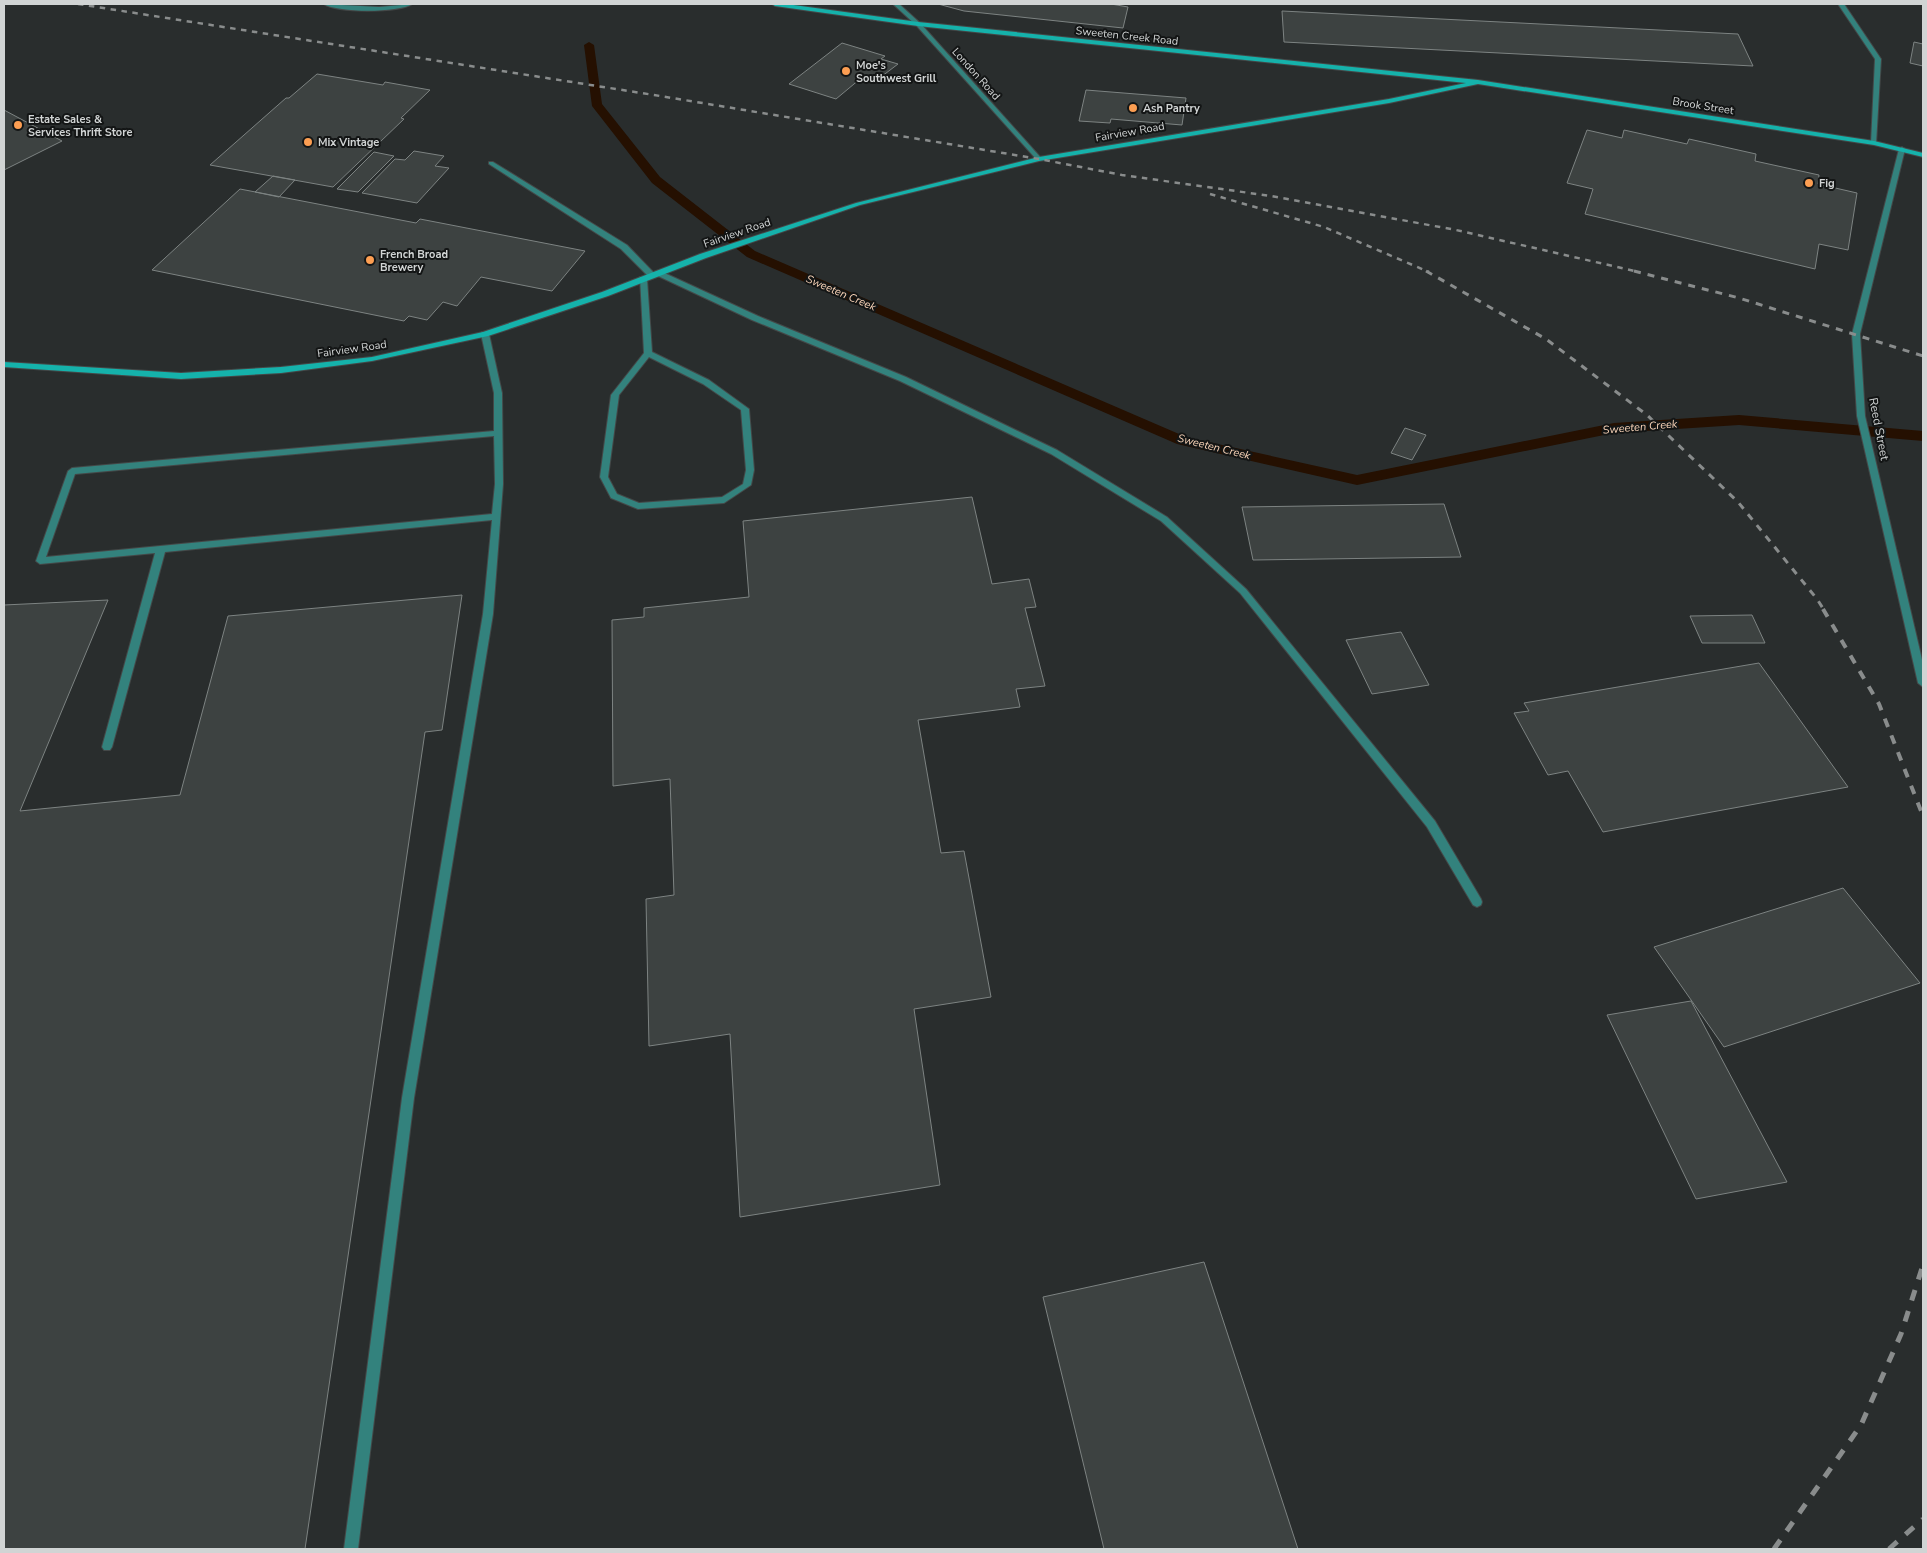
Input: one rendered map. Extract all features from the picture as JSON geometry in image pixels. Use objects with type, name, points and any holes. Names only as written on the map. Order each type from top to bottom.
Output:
[{"type":"main road","name":"Sweeten Creek Road","points":[[775,4],[918,24],[1478,82]]},
{"type":"main road","name":"Brook Street","points":[[1478,82],[1874,143],[1923,155]]},
{"type":"main road","name":"Fairview Road","points":[[4,365],[181,376],[272,370],[372,358],[485,334],[605,294],[703,256],[858,204],[1039,159],[1389,101],[1478,82]]},
{"type":"street","points":[[326,4],[361,9],[397,8],[410,4]]},
{"type":"street","name":"London Road","points":[[896,4],[918,24],[1039,159]]},
{"type":"street","points":[[1841,4],[1878,59],[1874,143]]},
{"type":"street","name":"Reed Street","points":[[1902,150],[1856,334],[1861,416],[1923,683]]},
{"type":"street","points":[[490,163],[624,247],[654,274],[755,318],[903,378],[1054,452],[1164,519],[1243,591],[1432,824],[1477,902]]},
{"type":"street","points":[[643,279],[648,353],[615,395],[604,478],[614,496],[638,506],[724,500],[746,485],[750,470],[745,409],[706,382],[648,353]]},
{"type":"street","points":[[351,1549],[408,1098],[486,624],[499,484],[498,393],[485,334]]},
{"type":"street","points":[[496,517],[40,561],[72,471],[498,433]]},
{"type":"street","points":[[106,747],[161,549]]},
{"type":"building","points":[[938,4],[1111,4],[1128,7],[1123,28],[964,11]]},
{"type":"building","points":[[1282,11],[1738,34],[1753,66],[1284,42]]},
{"type":"building","points":[[1914,42],[1923,44],[1923,66],[1910,63]]},
{"type":"building","name":"Moe's Southwest Grill","points":[[842,43],[885,56],[881,59],[898,64],[873,83],[860,79],[836,99],[789,84]]},
{"type":"building","name":"Mix Vintage","points":[[317,74],[383,85],[385,82],[430,90],[401,118],[404,119],[333,187],[210,165],[286,98],[289,98]]},
{"type":"building","name":"Ash Pantry","points":[[1086,90],[1186,98],[1182,125],[1111,119],[1110,123],[1079,121]]},
{"type":"building","name":"Estate Sales & Services Thrift Store","points":[[4,110],[62,141],[4,170]]},
{"type":"building","points":[[1587,130],[1622,138],[1624,130],[1687,144],[1689,139],[1756,154],[1755,161],[1819,175],[1818,184],[1857,193],[1848,250],[1819,244],[1815,269],[1585,214],[1593,189],[1567,183]]},
{"type":"building","points":[[414,151],[444,156],[435,166],[449,168],[417,203],[362,193],[395,159],[405,160]]},
{"type":"building","points":[[374,152],[394,156],[358,192],[337,189]]},
{"type":"building","points":[[273,176],[295,180],[279,197],[255,192]]},
{"type":"building","name":"French Broad Brewery","points":[[240,189],[416,223],[420,219],[585,251],[552,291],[481,277],[457,306],[443,302],[427,320],[409,316],[404,321],[152,270]]},
{"type":"building","points":[[1405,428],[1426,435],[1412,460],[1391,453]]},
{"type":"building","points":[[972,497],[992,584],[1029,579],[1036,607],[1025,608],[1045,686],[1016,689],[1020,707],[918,720],[941,853],[964,851],[991,997],[914,1009],[940,1185],[740,1217],[730,1034],[649,1046],[646,899],[674,895],[670,779],[613,786],[612,620],[644,617],[644,608],[749,597],[743,521]]},
{"type":"building","points":[[1444,504],[1461,557],[1253,560],[1242,507]]},
{"type":"building","points":[[462,595],[442,730],[425,732],[305,1549],[4,1549],[4,605],[108,600],[20,811],[180,795],[228,616]]},
{"type":"building","points":[[1752,615],[1765,643],[1702,643],[1690,616]]},
{"type":"building","points":[[1401,632],[1429,685],[1372,694],[1346,640]]},
{"type":"building","points":[[1759,663],[1848,787],[1603,832],[1568,771],[1548,775],[1514,713],[1529,711],[1524,703]]},
{"type":"building","points":[[1843,888],[1920,983],[1724,1047],[1654,947]]},
{"type":"building","points":[[1691,1001],[1787,1182],[1696,1199],[1607,1015]]},
{"type":"building","points":[[1204,1262],[1298,1549],[1104,1549],[1043,1297]]},
{"type":"waterway","name":"Sweeten Creek","points":[[589,45],[596,104],[656,180],[751,254],[1182,441],[1357,480],[1614,428],[1739,420],[1923,436]]},
{"type":"railway","points":[[78,4],[654,95],[1039,159],[1122,175],[1271,196],[1456,230],[1639,272]]},
{"type":"railway","points":[[1210,194],[1324,227],[1429,272]]},
{"type":"railway","points":[[1426,271],[1546,339],[1647,415],[1738,502],[1824,610]]},
{"type":"railway","points":[[1634,271],[1739,298],[1923,356]]},
{"type":"railway","points":[[1823,609],[1879,704],[1923,816]]},
{"type":"railway","points":[[1774,1549],[1861,1425],[1901,1334],[1923,1265]]},
{"type":"railway","points":[[1889,1549],[1923,1519]]},
{"type":"place","name":"Moe's Southwest Grill","points":[[846,71]]},
{"type":"place","name":"Ash Pantry","points":[[1133,108]]},
{"type":"place","name":"Estate Sales & Services Thrift Store","points":[[18,125]]},
{"type":"place","name":"Mix Vintage","points":[[308,142]]},
{"type":"place","name":"Fig","points":[[1809,183]]},
{"type":"place","name":"French Broad Brewery","points":[[370,260]]}]
